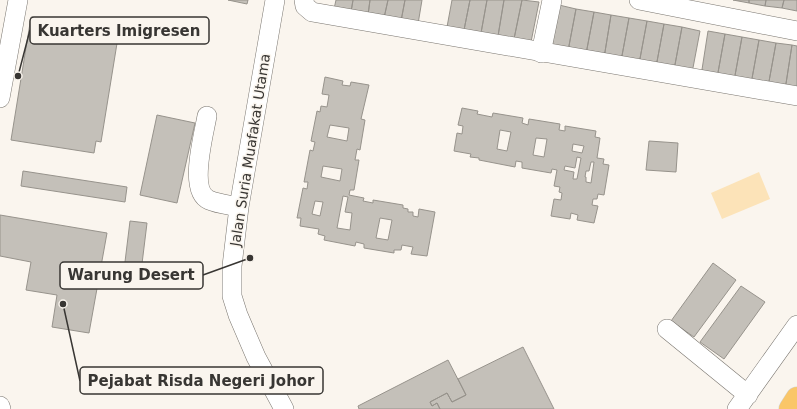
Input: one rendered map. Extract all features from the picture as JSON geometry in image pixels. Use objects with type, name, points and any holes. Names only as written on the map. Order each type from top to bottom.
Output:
[{"type":"highway","points":[[790,409],[797,398]]},
{"type":"street","points":[[0,98],[18,0]]},
{"type":"street","name":"Jalan Suria Muafakat Utama","points":[[275,0],[239,207],[232,266],[232,296],[238,315],[256,356],[280,403]]},
{"type":"street","points":[[542,53],[552,0]]},
{"type":"street","points":[[639,0],[797,31]]},
{"type":"street","points":[[304,3],[312,12],[797,96]]},
{"type":"street","points":[[207,116],[197,178],[199,191],[208,200],[239,207]]},
{"type":"street","points":[[668,329],[742,402],[797,325]]},
{"type":"shaded area","points":[[759,172],[770,199],[722,219],[711,193]]},
{"type":"building","points":[[228,0],[248,0],[247,4]]},
{"type":"building","points":[[336,0],[353,0],[351,12],[334,9]]},
{"type":"building","points":[[353,0],[370,0],[368,15],[351,12]]},
{"type":"building","points":[[370,0],[388,0],[384,18],[368,15]]},
{"type":"building","points":[[388,0],[405,0],[401,21],[384,18]]},
{"type":"building","points":[[405,0],[422,0],[418,24],[401,21]]},
{"type":"building","points":[[452,0],[470,0],[464,30],[447,27]]},
{"type":"building","points":[[470,0],[487,0],[481,33],[464,30]]},
{"type":"building","points":[[487,0],[504,0],[498,36],[481,33]]},
{"type":"building","points":[[504,0],[522,0],[514,39],[498,36]]},
{"type":"building","points":[[522,0],[539,2],[531,42],[514,39]]},
{"type":"building","points":[[733,0],[749,0],[749,3]]},
{"type":"building","points":[[749,0],[766,0],[765,6],[749,3]]},
{"type":"building","points":[[766,0],[784,0],[782,8],[765,6]]},
{"type":"building","points":[[784,0],[797,0],[797,11],[782,8]]},
{"type":"building","points":[[559,5],[576,9],[568,51],[551,48]]},
{"type":"building","points":[[576,9],[594,12],[586,54],[568,51]]},
{"type":"building","points":[[594,12],[611,15],[604,58],[586,54]]},
{"type":"building","points":[[611,15],[629,18],[621,61],[604,58]]},
{"type":"building","points":[[31,17],[119,31],[101,142],[96,141],[94,153],[11,140]]},
{"type":"building","points":[[629,18],[647,21],[639,64],[621,61]]},
{"type":"building","points":[[647,21],[664,24],[656,67],[639,64]]},
{"type":"building","points":[[664,24],[682,27],[674,70],[656,67]]},
{"type":"building","points":[[682,27],[700,31],[692,73],[674,70]]},
{"type":"building","points":[[708,31],[725,34],[717,78],[701,76]]},
{"type":"building","points":[[725,34],[742,37],[734,81],[717,78]]},
{"type":"building","points":[[742,37],[759,40],[751,84],[734,81]]},
{"type":"building","points":[[759,40],[776,43],[768,87],[751,84]]},
{"type":"building","points":[[776,43],[792,45],[785,90],[768,87]]},
{"type":"building","points":[[792,45],[797,46],[797,92],[785,90]]},
{"type":"building","points":[[325,77],[343,81],[342,85],[350,86],[351,82],[369,85],[361,119],[365,120],[360,150],[357,149],[355,160],[359,160],[354,190],[350,190],[349,195],[364,198],[363,201],[373,203],[373,200],[403,205],[403,208],[408,209],[408,212],[413,212],[413,216],[418,217],[419,209],[435,212],[427,256],[411,254],[413,247],[402,245],[401,250],[394,250],[394,253],[364,248],[364,244],[356,242],[355,246],[324,240],[325,236],[318,234],[319,229],[300,226],[301,218],[297,218],[303,188],[307,189],[308,182],[304,182],[310,150],[313,151],[315,142],[311,141],[317,111],[320,112],[321,106],[327,107],[329,95],[322,94]],"holes":[[[330,125],[349,128],[347,141],[327,137]],[[323,166],[342,169],[340,181],[321,177]],[[343,196],[348,197],[345,212],[352,213],[350,230],[337,228]],[[315,201],[323,202],[320,216],[312,214]],[[380,218],[392,220],[388,240],[376,238]]]},
{"type":"building","points":[[462,108],[478,111],[477,114],[492,117],[493,113],[523,118],[522,123],[528,125],[529,119],[560,124],[559,130],[565,131],[565,126],[596,131],[595,137],[600,138],[597,158],[604,159],[603,164],[609,165],[604,195],[598,194],[597,199],[593,199],[592,205],[598,206],[594,223],[577,220],[578,215],[571,213],[570,219],[551,216],[554,199],[561,200],[562,193],[559,192],[560,187],[554,186],[557,170],[552,169],[551,173],[522,168],[522,162],[516,161],[515,167],[479,160],[479,158],[470,157],[471,154],[454,151],[457,133],[462,134],[463,126],[458,125]],"holes":[[[500,130],[511,132],[507,151],[497,149]],[[536,138],[547,139],[544,157],[533,155]],[[573,144],[584,146],[582,153],[572,151]],[[577,157],[581,158],[577,179],[573,179],[574,172],[564,170],[565,166],[575,168]],[[591,162],[594,162],[591,183],[586,182],[586,171],[589,171]]]},
{"type":"building","points":[[157,115],[195,123],[177,203],[140,195]]},
{"type":"building","points":[[649,141],[678,143],[676,172],[646,170]]},
{"type":"building","points":[[23,171],[127,187],[125,202],[21,186]]},
{"type":"building","points":[[0,215],[107,233],[89,333],[52,327],[57,295],[26,290],[31,262],[0,256]]},
{"type":"building","points":[[130,221],[147,223],[141,272],[124,270]]},
{"type":"building","points":[[713,263],[736,280],[694,337],[671,321]]},
{"type":"building","points":[[741,286],[765,302],[724,359],[700,342]]},
{"type":"building","points":[[523,347],[554,409],[440,409],[437,403],[432,406],[430,402],[447,393],[452,402],[466,395],[458,379]]},
{"type":"building","points":[[448,360],[466,395],[452,402],[447,393],[430,402],[432,406],[437,403],[440,409],[359,409],[358,406]]},
{"type":"place","name":"Kuarters Imigresen","points":[[18,76]]},
{"type":"place","name":"Warung Desert","points":[[250,258]]},
{"type":"place","name":"Pejabat Risda Negeri Johor","points":[[63,304]]}]
